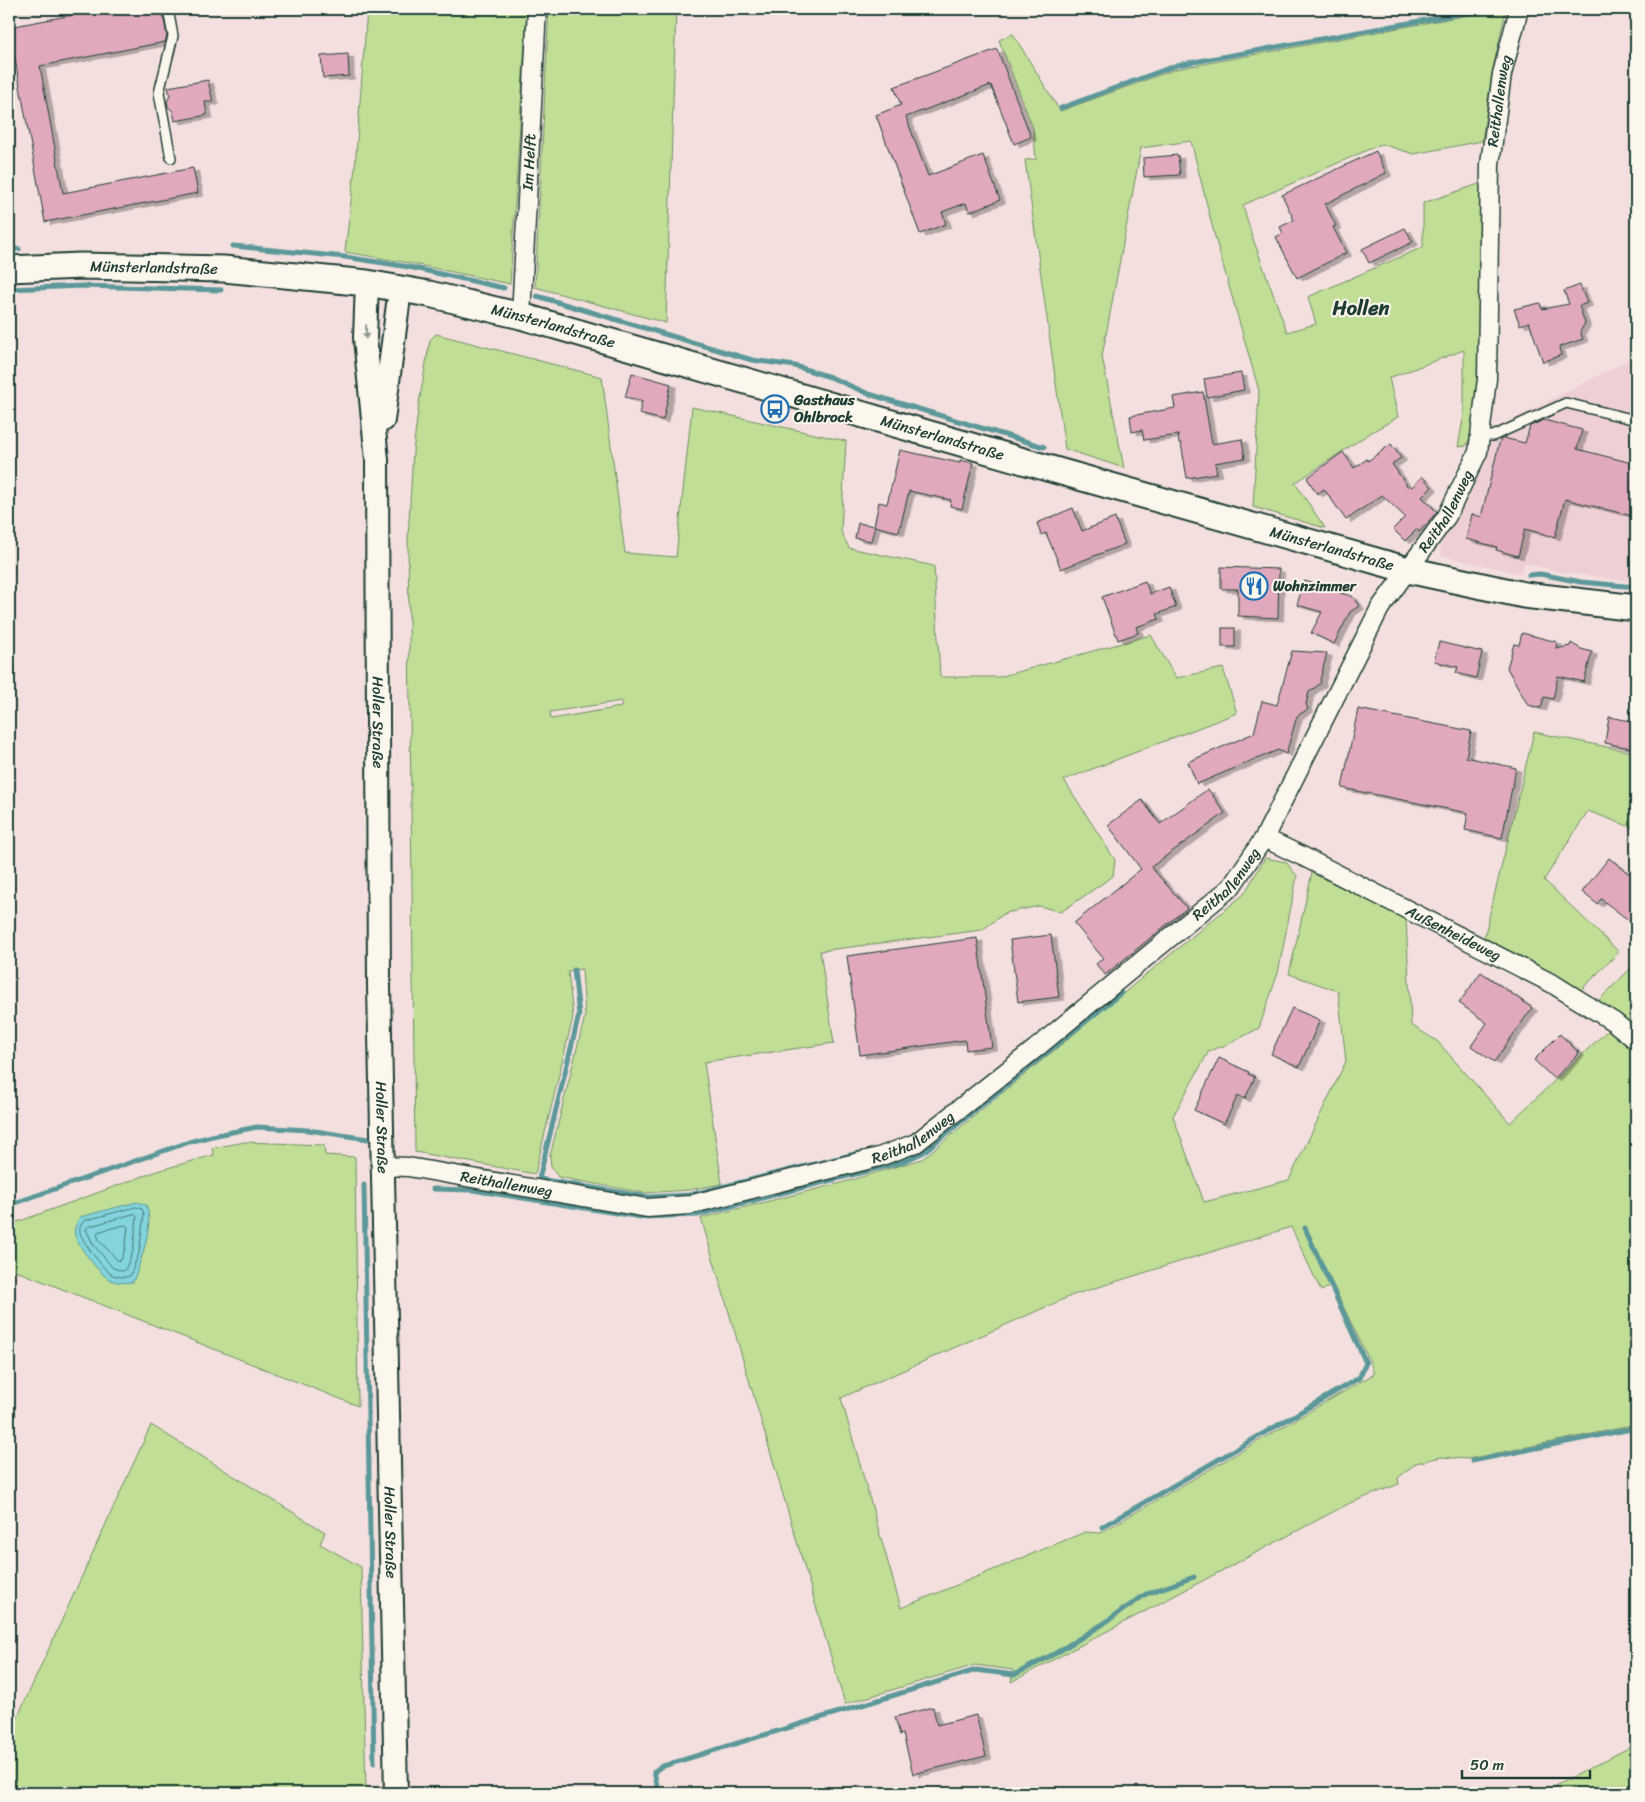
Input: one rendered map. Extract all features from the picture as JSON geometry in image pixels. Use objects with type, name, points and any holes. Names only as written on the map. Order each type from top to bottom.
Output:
[{"type":"main road","name":"Münsterlandstraße","points":[[9,269],[81,266],[224,269],[400,288],[521,316],[1408,570],[1524,595],[1636,608]]},
{"type":"street","name":"Im Helft","points":[[521,316],[537,9]]},
{"type":"street","name":"Reithallenweg","points":[[384,1166],[408,1167],[647,1208],[689,1205],[879,1157],[916,1143],[1035,1049],[1231,887],[1264,838],[1380,608],[1447,516],[1478,452],[1487,379],[1490,164],[1502,74],[1519,9]]},
{"type":"street","name":"Holler Straße","points":[[367,283],[365,338],[377,460],[379,977],[396,1793]]},
{"type":"street","name":"Holler Straße","points":[[377,460],[400,288]]},
{"type":"street","name":"Außenheideweg","points":[[1264,838],[1553,984],[1614,1022],[1636,1040]]},
{"type":"lane","points":[[168,9],[173,36],[159,93],[171,158]]},
{"type":"lane","points":[[1480,436],[1493,436],[1566,403],[1636,420]]},
{"type":"shaded area","points":[[1636,356],[1636,582],[1561,572],[1524,563],[1521,574],[1442,556],[1440,547],[1486,455],[1490,431]]},
{"type":"green space","points":[[367,9],[527,9],[510,284],[345,252],[355,168]]},
{"type":"green space","points":[[549,9],[676,9],[666,323],[535,287]]},
{"type":"green space","points":[[1496,10],[1506,10],[1492,73],[1482,141],[1414,154],[1381,144],[1243,205],[1252,236],[1287,332],[1316,324],[1308,297],[1423,247],[1423,203],[1482,183],[1479,380],[1473,432],[1466,446],[1458,447],[1464,414],[1464,350],[1389,378],[1398,417],[1370,433],[1295,483],[1325,528],[1253,507],[1259,391],[1215,237],[1191,141],[1141,148],[1102,356],[1124,468],[1065,449],[1025,160],[1036,159],[1033,128],[999,40],[1013,34],[1060,111],[1176,69]]},
{"type":"green space","points":[[436,334],[602,377],[625,553],[676,557],[692,407],[846,441],[841,531],[849,548],[934,566],[940,677],[999,677],[1151,635],[1176,678],[1223,668],[1237,713],[1064,780],[1115,860],[1113,876],[1061,912],[1039,906],[1005,913],[982,930],[820,951],[834,1043],[704,1062],[722,1184],[688,1190],[644,1193],[558,1177],[551,1167],[550,1156],[585,1016],[582,969],[568,971],[573,1017],[535,1174],[415,1152],[408,538],[413,451],[430,340]],"holes":[[[622,701],[621,707],[551,719],[550,712]]]},
{"type":"green space","points":[[1534,732],[1636,753],[1636,829],[1588,811],[1544,880],[1619,952],[1579,992],[1483,942]]},
{"type":"green space","points":[[1265,858],[1286,862],[1297,876],[1278,973],[1259,1028],[1231,1043],[1209,1051],[1173,1116],[1204,1202],[1289,1180],[1346,1061],[1338,991],[1289,974],[1312,873],[1406,919],[1411,1025],[1437,1041],[1510,1123],[1610,1028],[1636,1050],[1636,1425],[1468,1459],[1441,1457],[1416,1463],[1398,1478],[1399,1484],[1350,1503],[1011,1682],[1013,1670],[975,1665],[845,1704],[701,1218],[841,1183],[922,1159],[1244,894]],"holes":[[[1291,1227],[1321,1291],[1333,1285],[1374,1374],[1100,1533],[1085,1532],[901,1608],[841,1398],[1073,1295]]]},
{"type":"green space","points":[[1636,963],[1636,1033],[1595,1004]]},
{"type":"green space","points":[[245,1142],[324,1145],[325,1155],[355,1157],[358,1406],[9,1268],[9,1225],[160,1170],[214,1155],[212,1148]]},
{"type":"green space","points":[[151,1425],[325,1532],[320,1544],[361,1567],[366,1793],[9,1793],[9,1736]]},
{"type":"green space","points":[[1636,1744],[1636,1793],[1541,1793]]},
{"type":"water","points":[[137,1202],[146,1205],[148,1213],[148,1233],[143,1254],[133,1282],[115,1281],[106,1277],[89,1258],[77,1241],[75,1228],[80,1217]]},
{"type":"building","points":[[104,9],[162,9],[167,36],[165,42],[40,66],[63,193],[193,168],[198,193],[45,222],[9,27]]},
{"type":"building","points":[[997,49],[1031,137],[1014,144],[991,85],[906,117],[928,176],[983,155],[1000,200],[969,212],[966,203],[942,212],[946,224],[920,234],[876,115],[901,105],[894,87]]},
{"type":"building","points":[[348,54],[349,76],[323,78],[321,56]]},
{"type":"building","points":[[208,80],[213,102],[205,102],[207,115],[175,121],[173,111],[168,107],[167,101],[170,96],[168,87]]},
{"type":"building","points":[[1376,151],[1386,173],[1325,204],[1336,226],[1333,227],[1346,253],[1297,278],[1276,237],[1283,233],[1280,227],[1294,220],[1282,195]]},
{"type":"building","points":[[1178,155],[1180,175],[1144,177],[1143,158]]},
{"type":"building","points":[[1405,228],[1413,242],[1369,263],[1362,249]]},
{"type":"building","points":[[1580,285],[1587,303],[1579,306],[1585,323],[1580,332],[1583,339],[1559,347],[1561,355],[1543,362],[1529,322],[1520,325],[1514,309],[1540,303],[1542,309],[1569,304],[1564,291]]},
{"type":"building","points":[[632,373],[671,384],[663,420],[639,414],[642,401],[625,397]]},
{"type":"building","points":[[1241,373],[1244,390],[1207,397],[1204,379]]},
{"type":"building","points":[[1203,392],[1212,444],[1242,439],[1245,458],[1215,463],[1217,473],[1187,478],[1178,435],[1144,440],[1142,430],[1132,432],[1130,416],[1175,408],[1173,397]]},
{"type":"building","points":[[1544,420],[1582,430],[1577,449],[1636,464],[1636,517],[1565,499],[1555,537],[1525,529],[1518,556],[1496,550],[1497,547],[1466,539],[1472,514],[1481,517],[1500,440],[1503,438],[1525,443],[1530,426]]},
{"type":"building","points":[[1391,444],[1401,458],[1392,464],[1408,487],[1410,485],[1412,487],[1422,476],[1432,487],[1422,497],[1437,512],[1419,532],[1417,529],[1405,541],[1393,529],[1405,517],[1382,495],[1346,520],[1324,489],[1317,494],[1307,478],[1343,452],[1354,468],[1367,459],[1368,461]]},
{"type":"building","points":[[900,450],[960,463],[960,460],[973,463],[962,509],[950,506],[951,500],[909,491],[899,532],[874,526],[879,502],[887,504]]},
{"type":"building","points":[[1073,508],[1082,531],[1115,518],[1125,544],[1061,569],[1046,533],[1041,535],[1037,523]]},
{"type":"building","points":[[858,523],[875,526],[871,541],[855,538]]},
{"type":"building","points":[[1221,567],[1279,569],[1278,618],[1238,616],[1238,589],[1221,589]]},
{"type":"building","points":[[1145,581],[1150,594],[1169,587],[1176,607],[1157,614],[1159,619],[1136,627],[1138,633],[1118,640],[1102,597]]},
{"type":"building","points":[[1304,581],[1339,590],[1340,593],[1352,596],[1359,606],[1350,612],[1334,644],[1311,633],[1322,612],[1297,605]]},
{"type":"building","points":[[1222,628],[1235,628],[1235,647],[1222,647]]},
{"type":"building","points":[[1522,633],[1557,642],[1556,649],[1570,646],[1571,643],[1581,649],[1592,652],[1584,682],[1558,676],[1553,699],[1544,697],[1541,708],[1528,705],[1507,668],[1514,644],[1519,645]]},
{"type":"building","points":[[1439,642],[1482,652],[1476,678],[1456,673],[1458,667],[1434,661]]},
{"type":"building","points":[[1292,651],[1327,653],[1320,680],[1321,683],[1309,692],[1306,704],[1308,709],[1297,716],[1286,754],[1278,750],[1197,784],[1188,762],[1254,733],[1262,701],[1277,705]]},
{"type":"building","points":[[1358,709],[1471,731],[1466,757],[1516,768],[1502,838],[1465,830],[1468,813],[1342,788]]},
{"type":"building","points":[[1609,717],[1636,722],[1636,749],[1605,743]]},
{"type":"building","points":[[1208,789],[1225,813],[1151,867],[1187,908],[1105,975],[1096,964],[1103,958],[1074,923],[1141,869],[1108,825],[1142,800],[1160,824]]},
{"type":"building","points":[[1609,858],[1636,879],[1636,926],[1601,899],[1597,904],[1582,892]]},
{"type":"building","points":[[1051,935],[1059,997],[1018,1002],[1010,940]]},
{"type":"building","points":[[977,938],[992,1047],[966,1050],[965,1040],[860,1055],[847,956]]},
{"type":"building","points":[[1481,972],[1532,1008],[1494,1062],[1471,1046],[1487,1023],[1459,1003]]},
{"type":"building","points":[[1292,1008],[1320,1020],[1299,1067],[1271,1054]]},
{"type":"building","points":[[1560,1034],[1579,1053],[1554,1079],[1534,1060]]},
{"type":"building","points":[[1219,1058],[1249,1072],[1248,1074],[1255,1077],[1245,1099],[1238,1095],[1224,1124],[1194,1110]]},
{"type":"building","points":[[933,1707],[937,1725],[976,1715],[986,1756],[913,1774],[903,1734],[900,1735],[895,1717]]},
{"type":"waterway","points":[[1061,108],[1177,65],[1486,9]]},
{"type":"waterway","points":[[233,246],[345,257],[409,267],[504,288]]},
{"type":"waterway","points":[[9,249],[19,249]]},
{"type":"waterway","points":[[9,289],[82,286],[221,290]]},
{"type":"waterway","points":[[537,296],[752,360],[795,366],[830,377],[869,394],[1044,447]]},
{"type":"waterway","points":[[1529,575],[1540,574],[1581,582],[1636,587]]},
{"type":"waterway","points":[[574,970],[579,1015],[539,1179],[648,1197],[689,1195],[859,1153]]},
{"type":"waterway","points":[[433,1189],[473,1190],[641,1217],[697,1215],[902,1162],[922,1153],[1121,993]]},
{"type":"waterway","points":[[9,1205],[189,1142],[257,1127],[308,1130],[368,1139]]},
{"type":"waterway","points":[[364,1185],[374,1763]]},
{"type":"waterway","points":[[1102,1527],[1359,1378],[1366,1363],[1305,1228]]},
{"type":"waterway","points":[[1472,1461],[1636,1428]]},
{"type":"waterway","points":[[659,1793],[654,1772],[660,1767],[976,1670],[1014,1675],[1056,1653],[1103,1624],[1146,1594],[1194,1577]]},
{"type":"place","name":"Gasthaus Ohlbrock","points":[[775,409]]},
{"type":"place","name":"Wohnzimmer","points":[[1254,586]]},
{"type":"district","name":"Hollen","points":[[1361,308]]}]
